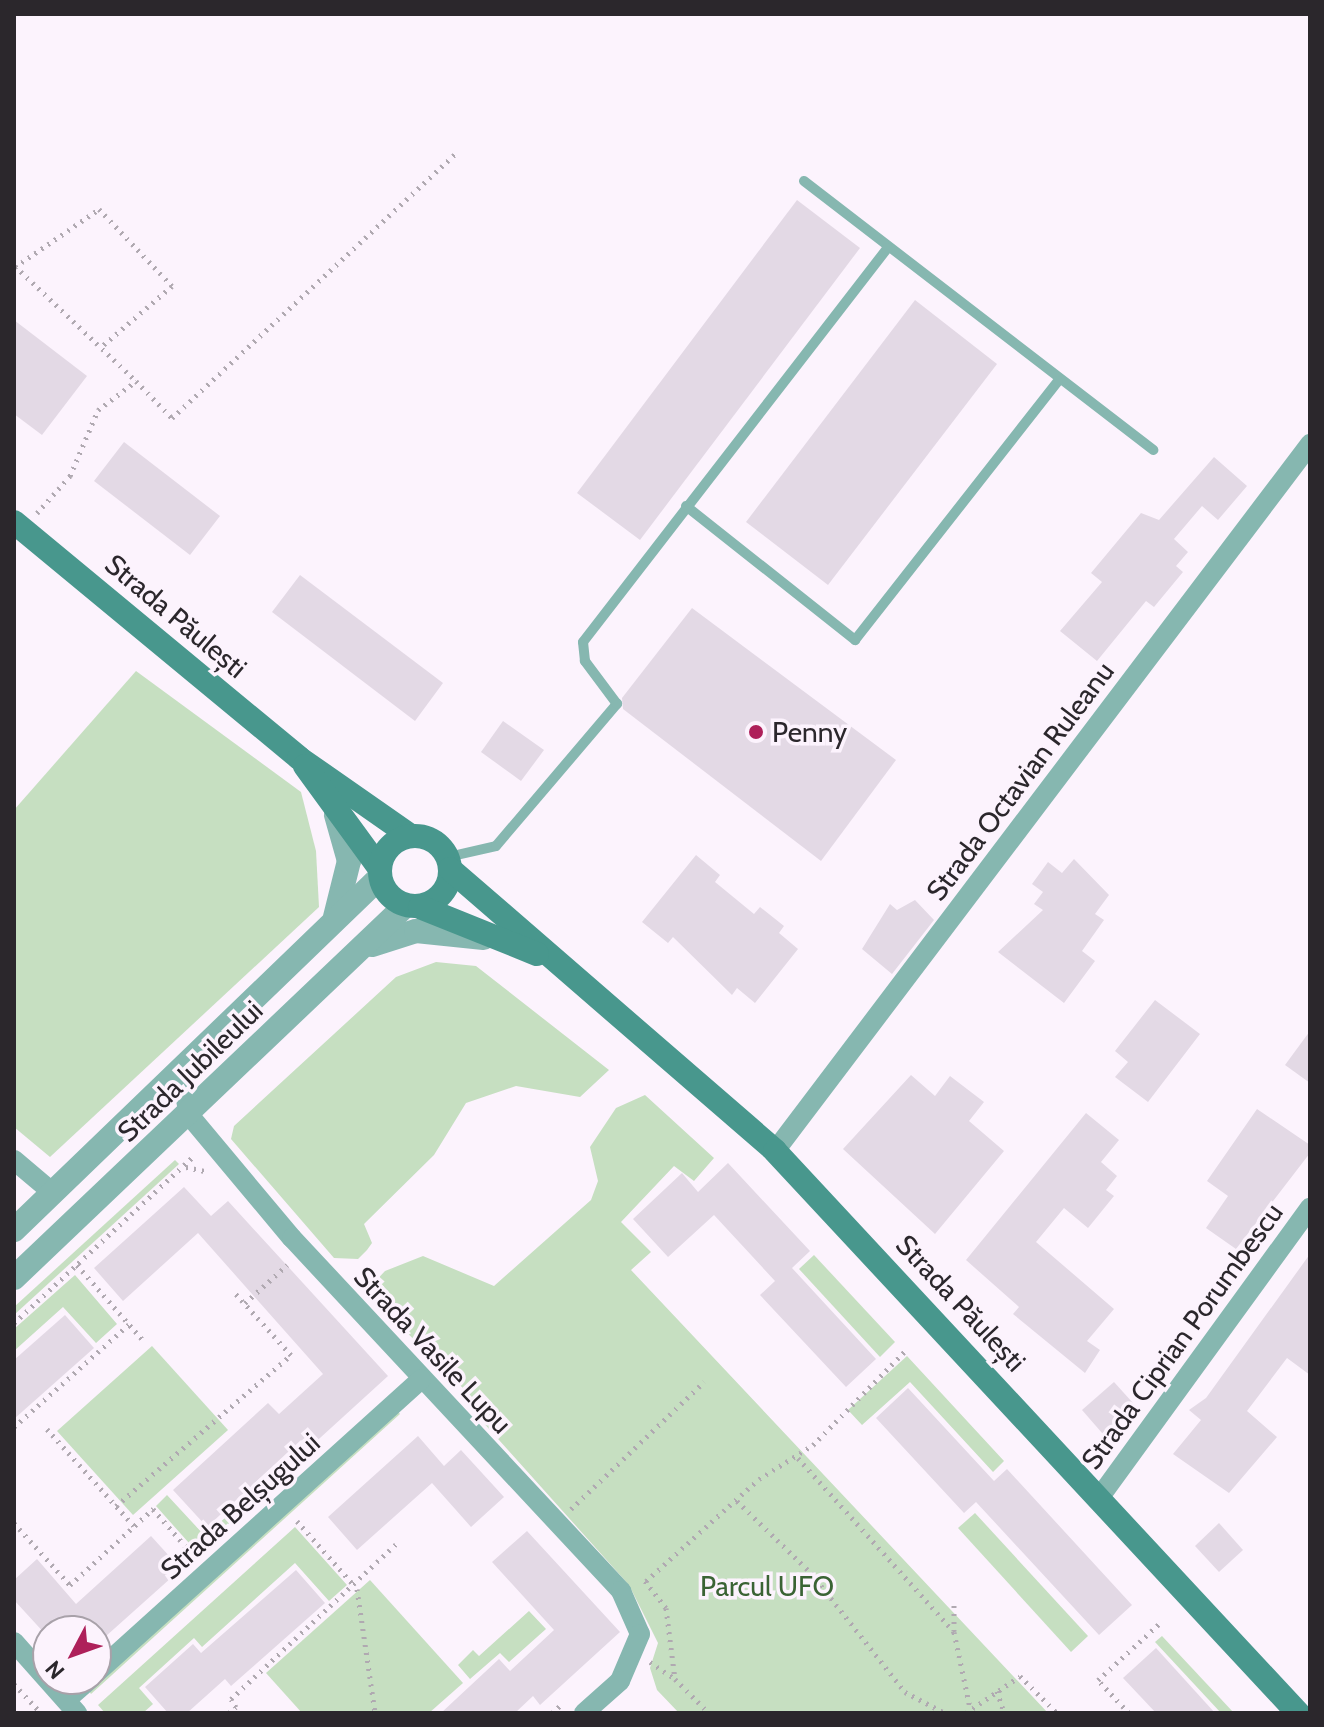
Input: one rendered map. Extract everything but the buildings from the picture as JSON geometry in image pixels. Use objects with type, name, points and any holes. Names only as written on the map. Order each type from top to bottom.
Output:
[{"type":"main road","name":"Strada Păulești","points":[[18,526],[299,758],[411,836]]},
{"type":"main road","name":"Strada Păulești","points":[[299,758],[380,873]]},
{"type":"main road","points":[[411,836],[435,842],[449,863],[440,896],[412,906],[380,873],[392,845],[411,836]]},
{"type":"main road","name":"Strada Păulești","points":[[449,863],[554,961],[775,1151],[1298,1713]]},
{"type":"main road","name":"Strada Păulești","points":[[412,906],[554,961]]},
{"type":"street","name":"Strada Octavian Ruleanu","points":[[775,1151],[1310,444]]},
{"type":"street","points":[[330,801],[349,861],[331,926]]},
{"type":"street","name":"Strada Jubileului","points":[[14,1230],[181,1074],[331,926],[380,873]]},
{"type":"street","name":"Strada Jubileului","points":[[14,1278],[362,949],[412,906]]},
{"type":"street","points":[[362,949],[416,931],[504,941]]},
{"type":"street","name":"Strada Vasile Lupu","points":[[181,1074],[189,1115],[208,1138],[421,1379],[621,1591],[640,1634],[630,1661],[584,1713]]},
{"type":"street","points":[[14,1160],[53,1193]]},
{"type":"street","name":"Strada Ciprian Porumbescu","points":[[1099,1498],[1310,1208]]},
{"type":"street","name":"Strada Belșugului","points":[[112,1659],[421,1379]]},
{"type":"street","points":[[14,1642],[71,1707]]},
{"type":"lane","points":[[804,181],[1058,381],[1153,450]]},
{"type":"lane","points":[[449,863],[496,846],[617,704],[585,661],[583,642],[887,248]]},
{"type":"lane","points":[[686,506],[855,640],[1058,381]]},
{"type":"path","points":[[100,348],[172,286],[99,209],[14,266],[172,418],[456,153]]},
{"type":"path","points":[[18,526],[70,476],[98,410],[136,381]]},
{"type":"path","points":[[14,1323],[186,1167],[208,1138]]},
{"type":"path","points":[[186,1167],[217,1182]]},
{"type":"path","points":[[279,1250],[301,1273]]},
{"type":"path","points":[[245,1303],[290,1261]]},
{"type":"path","points":[[77,1265],[143,1340]]},
{"type":"path","points":[[116,1506],[291,1355],[234,1292]]},
{"type":"path","points":[[14,1427],[129,1324]]},
{"type":"path","points":[[646,1581],[778,1463],[798,1458],[907,1349]]},
{"type":"path","points":[[570,1510],[704,1382]]},
{"type":"path","points":[[47,1429],[134,1526]]},
{"type":"path","points":[[798,1458],[954,1632]]},
{"type":"path","points":[[737,1501],[811,1573],[905,1692],[945,1713]]},
{"type":"path","points":[[14,1523],[70,1585],[153,1509],[200,1561]]},
{"type":"path","points":[[296,1519],[354,1586],[375,1713]]},
{"type":"path","points":[[229,1713],[236,1707],[231,1699],[396,1544]]},
{"type":"path","points":[[954,1601],[954,1632],[968,1711],[1020,1676],[1057,1713]]},
{"type":"path","points":[[1129,1713],[1098,1680],[1159,1624]]},
{"type":"path","points":[[14,1684],[41,1713]]},
{"type":"path","points":[[997,1691],[1004,1713]]},
{"type":"path","points":[[552,1713],[574,1692]]},
{"type":"green space","points":[[136,671],[301,792],[316,851],[319,907],[50,1157],[14,1127],[14,810]]},
{"type":"green space","points":[[436,962],[476,966],[609,1070],[580,1097],[516,1086],[466,1103],[434,1155],[364,1224],[372,1243],[367,1250],[358,1259],[334,1258],[231,1139],[234,1126],[396,977]]},
{"type":"green space","name":"Parcul UFO","points":[[645,1095],[714,1158],[694,1181],[674,1166],[621,1222],[651,1252],[631,1270],[1048,1713],[679,1713],[657,1690],[650,1668],[658,1643],[629,1585],[481,1420],[486,1411],[371,1297],[370,1287],[385,1271],[423,1256],[494,1286],[591,1200],[598,1181],[590,1147],[616,1108]]},
{"type":"green space","points":[[175,1160],[179,1164],[14,1315],[14,1307]]},
{"type":"green space","points":[[814,1255],[895,1342],[880,1357],[799,1269]]},
{"type":"green space","points":[[75,1275],[117,1324],[96,1343],[63,1307],[14,1351],[14,1329]]},
{"type":"green space","points":[[152,1346],[228,1430],[133,1515],[57,1431]]},
{"type":"green space","points":[[907,1356],[1004,1461],[993,1472],[910,1382],[862,1425],[848,1410]]},
{"type":"green space","points":[[397,1410],[400,1414],[112,1675],[112,1670]]},
{"type":"green space","points":[[300,1450],[305,1455],[197,1552],[156,1506],[167,1495],[205,1536]]},
{"type":"green space","points":[[975,1513],[1088,1636],[1071,1652],[958,1528]]},
{"type":"green space","points":[[295,1527],[347,1585],[329,1601],[295,1563],[202,1647],[194,1638],[139,1688],[153,1704],[143,1713],[105,1713],[98,1705]]},
{"type":"green space","points":[[370,1580],[463,1683],[429,1713],[302,1713],[266,1673]]},
{"type":"green space","points":[[529,1611],[546,1629],[509,1662],[500,1653],[470,1679],[458,1665],[473,1650],[479,1656]]},
{"type":"green space","points":[[1162,1636],[1234,1713],[1221,1713],[1155,1642]]},
{"type":"place","name":"Penny","points":[[756,732]]}]
